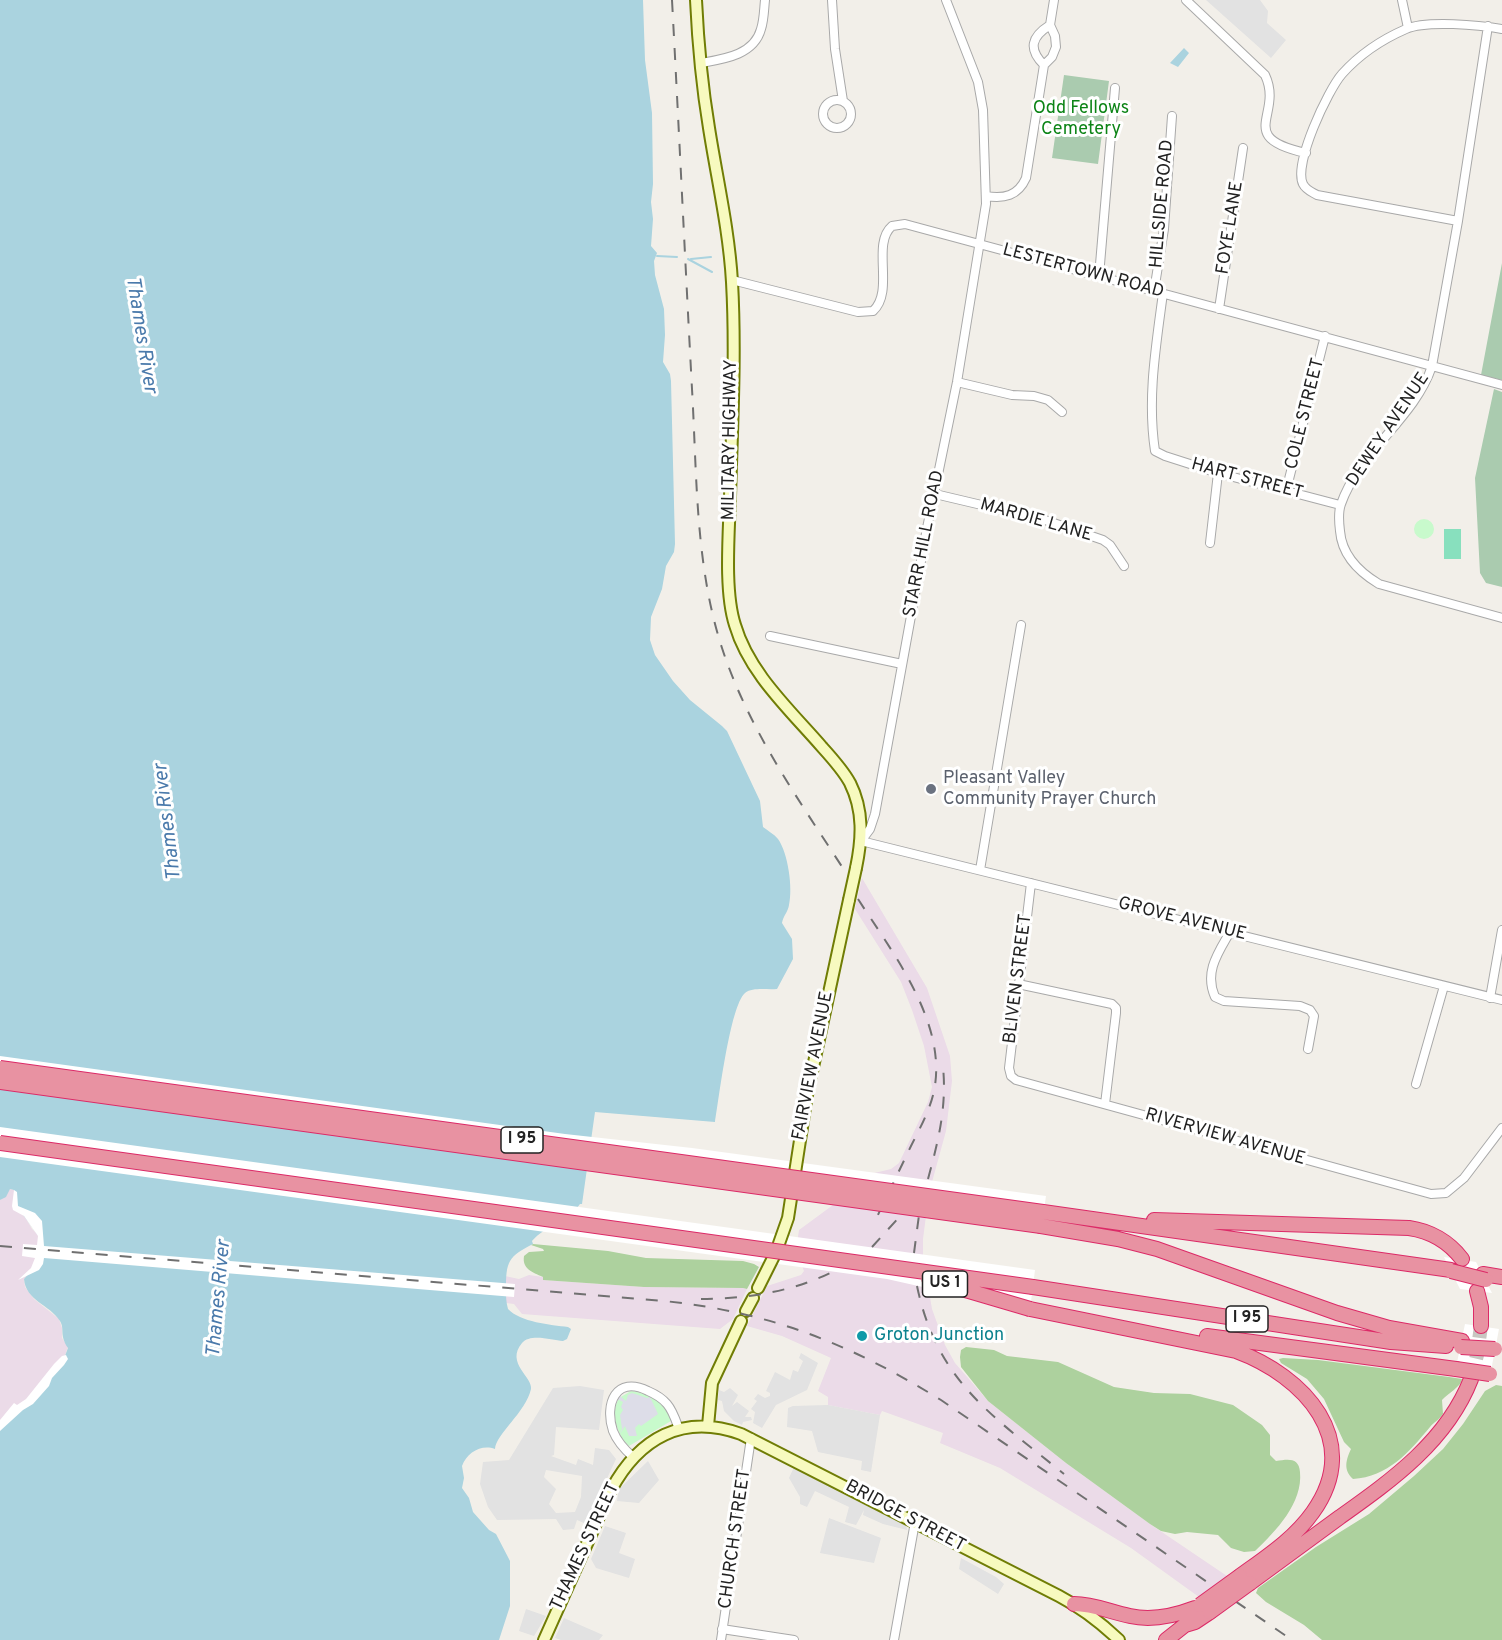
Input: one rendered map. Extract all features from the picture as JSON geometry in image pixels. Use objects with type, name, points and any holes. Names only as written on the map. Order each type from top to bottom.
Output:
[{"type":"highway","name":"I 95","points":[[0,1068],[1042,1219],[1125,1224],[1449,1270],[1482,1282]]},
{"type":"highway","points":[[0,1082],[1042,1219],[1156,1249],[1337,1313],[1389,1328],[1461,1344]]},
{"type":"highway","name":"I 95","points":[[0,1143],[859,1262],[1391,1342],[1461,1344],[1494,1349]]},
{"type":"highway","points":[[1125,1224],[1160,1220],[1401,1227],[1422,1231],[1436,1237],[1453,1249],[1462,1259]]},
{"type":"highway","name":"US 1","points":[[859,1262],[1030,1309],[1089,1321],[1496,1375]]},
{"type":"highway","points":[[1482,1282],[1502,1276]]},
{"type":"highway","points":[[1482,1282],[1502,1284]]},
{"type":"highway","points":[[1481,1326],[1482,1282]]},
{"type":"highway","points":[[1089,1321],[1221,1347],[1256,1359],[1280,1373],[1297,1387],[1322,1417],[1329,1434],[1332,1454],[1330,1477],[1323,1495],[1298,1530],[1245,1579]]},
{"type":"highway","points":[[1074,1604],[1095,1605],[1145,1618],[1170,1616],[1202,1608],[1385,1484],[1410,1463],[1430,1444],[1451,1418],[1471,1379]]},
{"type":"highway","points":[[1166,1640],[1185,1625],[1193,1623],[1202,1608]]},
{"type":"street","name":"MILITARY HIGHWAY","points":[[696,0],[708,124],[732,280],[734,381],[729,562],[734,622],[747,655],[849,782],[858,807],[861,841]]},
{"type":"street","points":[[701,63],[729,58],[754,43],[761,30],[765,0]]},
{"type":"street","points":[[832,0],[835,49],[843,101]]},
{"type":"street","name":"STARR HILL ROAD","points":[[861,841],[870,829],[875,814],[957,382],[986,196],[983,110],[978,82],[946,0]]},
{"type":"street","points":[[986,196],[1006,197],[1017,192],[1023,186],[1026,178],[1044,65],[1052,57],[1056,47],[1055,36],[1050,25],[1054,0]]},
{"type":"street","points":[[1186,0],[1266,75],[1271,97],[1265,119],[1267,132],[1274,143],[1306,153]]},
{"type":"street","points":[[1402,0],[1408,28]]},
{"type":"street","points":[[1458,221],[1317,195],[1307,190],[1302,183],[1301,176],[1306,153],[1314,124],[1325,99],[1342,74],[1368,52],[1408,28],[1428,24],[1488,26],[1502,29]]},
{"type":"street","points":[[1044,65],[1037,58],[1033,49],[1035,38],[1050,25]]},
{"type":"street","name":"DEWEY AVENUE","points":[[1488,26],[1458,221],[1432,366],[1409,407],[1359,471],[1340,505],[1340,536],[1345,553],[1363,574],[1379,584],[1502,618]]},
{"type":"street","points":[[1099,276],[1115,88]]},
{"type":"street","name":"HILLSIDE ROAD","points":[[1155,451],[1151,404],[1172,116]]},
{"type":"street","name":"FOYE LANE","points":[[1219,309],[1244,148]]},
{"type":"street","name":"LESTERTOWN ROAD","points":[[732,280],[867,312],[873,311],[881,300],[885,235],[892,225],[905,225],[1502,385]]},
{"type":"street","name":"COLE STREET","points":[[1286,491],[1325,336]]},
{"type":"street","points":[[957,382],[1012,394],[1034,396],[1048,400],[1062,412]]},
{"type":"street","name":"HART STREET","points":[[1155,451],[1218,473],[1340,505]]},
{"type":"street","points":[[1210,543],[1218,473]]},
{"type":"street","name":"MARDIE LANE","points":[[935,494],[1045,520],[1103,540],[1110,545],[1124,566]]},
{"type":"street","points":[[980,870],[1021,625]]},
{"type":"street","points":[[770,636],[902,664]]},
{"type":"street","name":"FAIRVIEW AVENUE","points":[[708,1425],[710,1394],[714,1378],[776,1252],[788,1218],[807,1095],[861,841]]},
{"type":"street","name":"GROVE AVENUE","points":[[861,841],[1502,1000]]},
{"type":"street","name":"BLIVEN STREET","points":[[1011,1076],[1009,1068],[1031,883]]},
{"type":"street","points":[[1491,998],[1502,930]]},
{"type":"street","points":[[1230,932],[1213,963],[1210,974],[1210,987],[1215,997],[1224,1001],[1300,1006],[1310,1010],[1314,1016],[1308,1049]]},
{"type":"street","points":[[1018,984],[1112,1004],[1116,1008],[1105,1104]]},
{"type":"street","points":[[1416,1084],[1444,986]]},
{"type":"street","name":"RIVERVIEW AVENUE","points":[[1011,1076],[1016,1080],[1424,1193],[1440,1195],[1450,1191],[1464,1178],[1502,1128]]},
{"type":"street","points":[[633,1458],[616,1437],[611,1423],[611,1403],[615,1393],[626,1387],[641,1388],[657,1396],[671,1410],[679,1430]]},
{"type":"street","name":"BRIDGE STREET","points":[[633,1458],[658,1437],[679,1430],[708,1425],[732,1430],[1074,1604],[1119,1640]]},
{"type":"street","name":"CHURCH STREET","points":[[721,1640],[751,1438]]},
{"type":"street","name":"THAMES STREET","points":[[544,1640],[611,1490],[623,1469],[633,1458]]},
{"type":"street","points":[[894,1640],[915,1522]]},
{"type":"street","points":[[722,1629],[794,1640]]},
{"type":"shaded area","points":[[1206,0],[1260,0],[1268,11],[1267,23],[1286,40],[1271,58]]},
{"type":"shaded area","points":[[862,878],[927,988],[950,1056],[952,1081],[946,1131],[929,1193],[923,1239],[923,1256],[932,1309],[945,1345],[955,1363],[988,1401],[1066,1463],[1227,1576],[1199,1597],[1131,1548],[1000,1468],[940,1443],[943,1433],[882,1411],[880,1415],[828,1405],[828,1397],[818,1391],[831,1358],[782,1336],[747,1326],[767,1286],[801,1275],[804,1271],[796,1250],[799,1230],[833,1205],[847,1184],[858,1177],[891,1169],[899,1163],[928,1102],[932,1087],[924,1046],[901,982],[855,909]]},
{"type":"shaded area","points":[[10,1189],[14,1190],[24,1215],[32,1229],[39,1235],[37,1264],[24,1279],[25,1287],[34,1299],[59,1319],[62,1338],[68,1347],[63,1361],[46,1382],[0,1426],[0,1200]]},
{"type":"shaded area","points":[[529,1275],[543,1277],[543,1280],[644,1287],[747,1289],[733,1319],[720,1329],[522,1314],[514,1304],[506,1303],[505,1276],[519,1279]]},
{"type":"shaded area","points":[[801,1353],[818,1363],[807,1390],[776,1405],[762,1428],[753,1423],[755,1412],[751,1409],[757,1401],[754,1399],[758,1394],[765,1398],[770,1396],[770,1393],[766,1391],[775,1372],[790,1380],[793,1370],[798,1372],[803,1361],[799,1358]]},
{"type":"shaded area","points":[[580,1386],[604,1390],[599,1430],[556,1427],[554,1455],[551,1456],[576,1465],[578,1459],[593,1465],[595,1448],[609,1450],[616,1459],[586,1524],[577,1520],[574,1529],[563,1530],[556,1519],[497,1520],[488,1507],[480,1484],[483,1462],[509,1460],[553,1388]],"holes":[[[546,1470],[582,1476],[581,1497],[575,1512],[556,1513],[549,1504],[556,1489],[544,1477]]]},
{"type":"shaded area","points":[[730,1388],[738,1395],[732,1406],[737,1402],[749,1411],[745,1417],[751,1417],[752,1420],[743,1422],[742,1425],[724,1411],[722,1401],[718,1400],[719,1390],[724,1392]]},
{"type":"shaded area","points":[[632,1393],[650,1397],[658,1414],[635,1428],[637,1436],[629,1436],[625,1426],[619,1435],[622,1429],[620,1415],[623,1402],[617,1399],[620,1396],[626,1401],[628,1395]]},
{"type":"shaded area","points":[[828,1405],[880,1415],[871,1472],[861,1470],[862,1461],[818,1452],[812,1431],[787,1427],[788,1408]]},
{"type":"shaded area","points":[[648,1461],[659,1480],[639,1503],[617,1501],[619,1489]]},
{"type":"shaded area","points":[[794,1467],[906,1524],[907,1530],[883,1524],[863,1515],[864,1510],[856,1525],[845,1522],[849,1507],[815,1491],[807,1507],[800,1504],[800,1497],[789,1478]]},
{"type":"shaded area","points":[[829,1518],[881,1538],[874,1563],[820,1553]]},
{"type":"shaded area","points":[[605,1526],[626,1533],[619,1553],[635,1559],[629,1578],[596,1568],[591,1559]]},
{"type":"shaded area","points":[[961,1558],[996,1577],[1004,1584],[998,1594],[959,1569]]},
{"type":"shaded area","points":[[526,1609],[546,1616],[534,1636],[519,1631]]},
{"type":"shaded area","points":[[564,1618],[603,1635],[599,1640],[555,1638]]},
{"type":"green space","name":"Odd Fellows Cemetery","points":[[1064,75],[1109,81],[1098,164],[1052,158]]},
{"type":"green space","points":[[1502,263],[1502,380],[1481,375]]},
{"type":"green space","points":[[1494,389],[1502,392],[1502,587],[1486,583],[1480,573],[1475,478]]},
{"type":"green space","points":[[1420,519],[1428,519],[1434,525],[1434,533],[1428,539],[1420,539],[1414,533],[1414,525]]},
{"type":"green space","points":[[1444,529],[1461,529],[1461,559],[1444,559]]},
{"type":"green space","points":[[531,1245],[608,1251],[646,1258],[743,1261],[759,1267],[747,1289],[644,1287],[543,1280],[543,1277],[529,1270],[525,1264],[524,1256],[529,1252],[544,1251]]},
{"type":"green space","points":[[966,1347],[994,1350],[1007,1356],[1058,1362],[1114,1387],[1154,1393],[1190,1394],[1233,1405],[1262,1425],[1270,1435],[1270,1455],[1276,1461],[1292,1460],[1298,1464],[1300,1483],[1293,1505],[1271,1535],[1255,1551],[1244,1552],[1231,1548],[1218,1535],[1187,1532],[1175,1534],[1161,1531],[1066,1463],[988,1401],[961,1367],[961,1350]]},
{"type":"green space","points":[[1279,1359],[1318,1360],[1462,1379],[1457,1387],[1442,1400],[1443,1414],[1406,1454],[1377,1474],[1353,1479],[1346,1465],[1351,1449],[1344,1442],[1324,1399],[1307,1379],[1281,1363]]},
{"type":"green space","points":[[1496,1385],[1502,1386],[1502,1640],[1322,1640],[1256,1593],[1258,1588],[1316,1547],[1369,1514],[1414,1476],[1443,1449],[1485,1391]]},
{"type":"green space","points":[[631,1391],[657,1400],[666,1409],[671,1421],[629,1446],[618,1430],[615,1410],[619,1398]]},
{"type":"water","name":"Thames River","points":[[0,0],[643,0],[645,60],[652,113],[651,246],[657,253],[654,261],[655,275],[664,309],[663,362],[671,381],[675,544],[651,617],[650,640],[655,655],[673,681],[690,700],[727,731],[760,801],[763,827],[782,845],[789,871],[790,898],[782,923],[792,939],[793,959],[777,989],[748,991],[740,1001],[730,1033],[715,1122],[595,1112],[582,1204],[544,1231],[532,1241],[533,1244],[510,1261],[506,1280],[508,1309],[528,1320],[571,1329],[567,1339],[563,1341],[530,1338],[522,1343],[517,1357],[530,1384],[528,1398],[500,1437],[495,1449],[476,1450],[467,1457],[462,1466],[464,1478],[462,1488],[469,1498],[473,1512],[489,1530],[496,1534],[510,1561],[510,1606],[499,1640],[0,1640],[0,1426],[25,1403],[63,1361],[68,1348],[60,1321],[33,1297],[24,1279],[37,1264],[40,1238],[24,1216],[14,1207],[14,1190],[10,1189],[6,1197],[0,1200]]},
{"type":"water","points":[[1184,48],[1189,53],[1178,67],[1170,63]]},
{"type":"pier","points":[[0,1056],[565,1134],[692,1148],[1046,1196],[1041,1231],[0,1088]]},
{"type":"pier","points":[[0,1127],[1035,1270],[1029,1317],[945,1292],[887,1279],[0,1157]]},
{"type":"pier","points":[[14,1190],[17,1192],[18,1206],[35,1213],[42,1221],[44,1246],[515,1284],[514,1297],[44,1258],[39,1270],[18,1280],[31,1268],[35,1258],[22,1256],[23,1244],[37,1245],[38,1236],[24,1216],[13,1210]]},
{"type":"pier","points":[[1444,1257],[1476,1262],[1492,1293],[1460,1289]]},
{"type":"pier","points":[[1465,1324],[1499,1329],[1489,1381],[1454,1377]]},
{"type":"pier","points":[[66,1355],[68,1359],[52,1378],[49,1386],[33,1404],[0,1431],[0,1420],[14,1403],[17,1405],[26,1399],[54,1364]]},
{"type":"waterway","points":[[657,256],[677,257]]},
{"type":"waterway","points":[[691,259],[711,257]]},
{"type":"waterway","points":[[688,259],[712,272]]},
{"type":"tunnel","points":[[1471,1379],[1481,1326]]},
{"type":"railway","points":[[672,0],[699,520],[713,617],[733,679],[761,737],[777,766],[848,876]]},
{"type":"railway","points":[[858,899],[914,989],[933,1040],[936,1065],[934,1091],[927,1112],[875,1221]]},
{"type":"railway","points":[[928,1179],[943,1110],[943,1067]]},
{"type":"railway","points":[[872,1247],[903,1213]]},
{"type":"railway","points":[[914,1253],[919,1215]]},
{"type":"railway","points":[[0,1246],[664,1301],[703,1306],[775,1322],[842,1347],[874,1362],[941,1400],[1292,1640]]},
{"type":"railway","points":[[701,1299],[734,1298],[783,1290],[830,1273]]},
{"type":"railway","points":[[917,1286],[926,1319],[938,1348],[971,1394],[1014,1434],[1064,1474]]},
{"type":"place","name":"Pleasant Valley Community Prayer Church","points":[[931,789]]},
{"type":"place","name":"Groton Junction","points":[[862,1336]]}]
